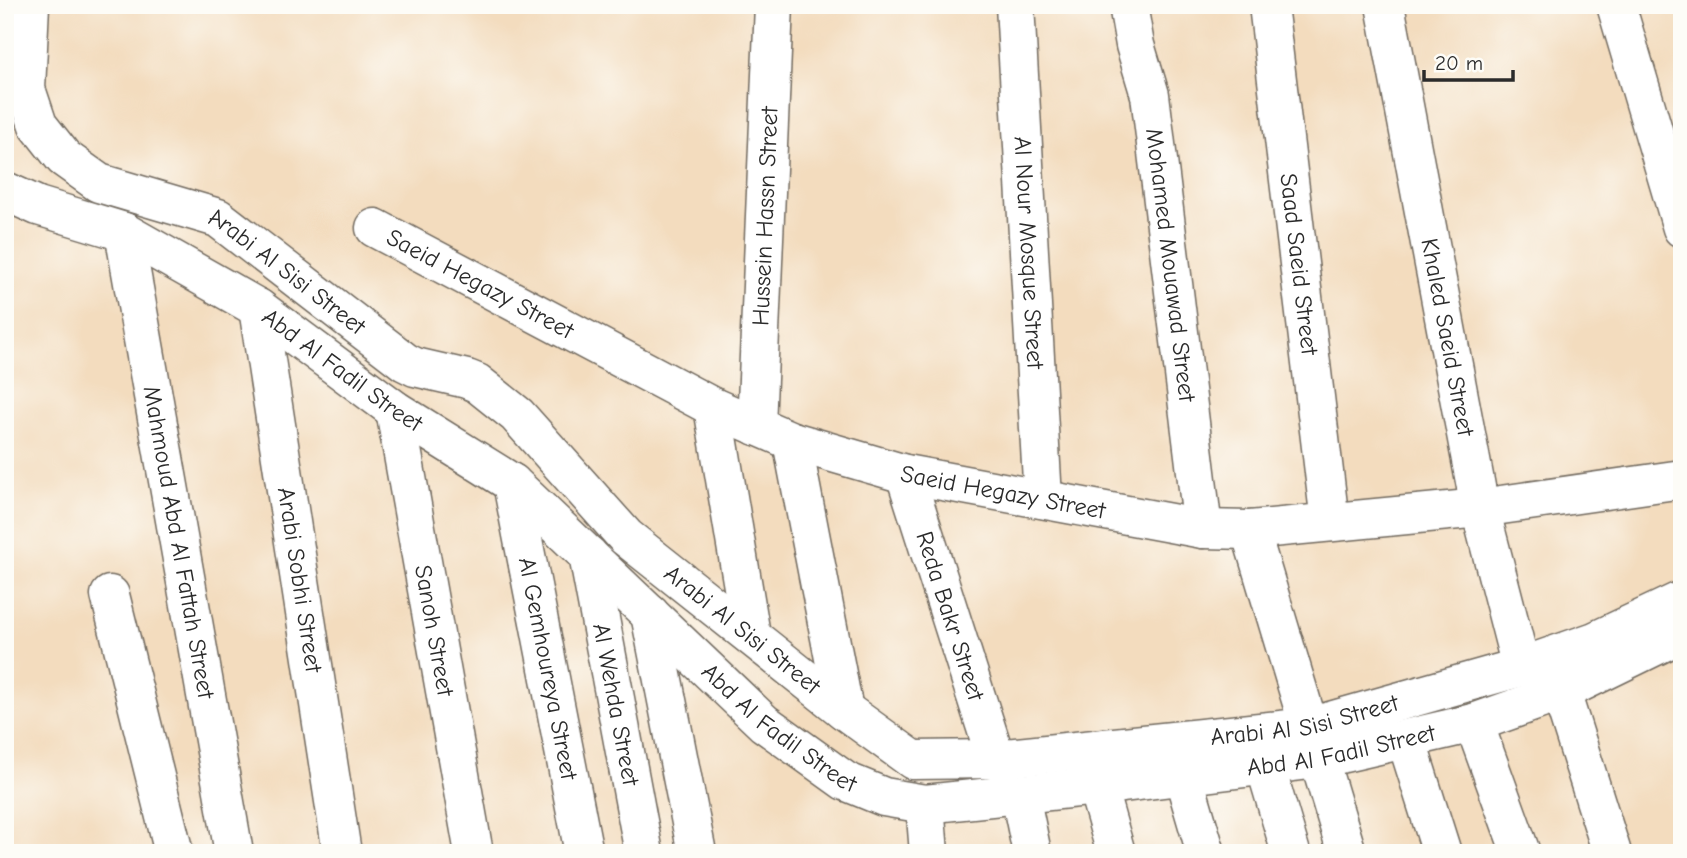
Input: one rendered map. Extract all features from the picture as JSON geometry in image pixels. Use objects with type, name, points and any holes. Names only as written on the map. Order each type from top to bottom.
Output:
[{"type":"street","name":"Arabi Al Sisi Street","points":[[30,5],[26,89],[38,125],[64,158],[99,183],[218,218],[405,362],[477,383],[517,415],[626,537],[844,710],[913,760],[996,759],[1314,743],[1595,641],[1682,600]]},
{"type":"street","name":"Hussein Hassn Street","points":[[756,426],[774,5]]},
{"type":"street","name":"Al Nour Mosque Street","points":[[1015,5],[1043,499]]},
{"type":"street","name":"Mohamed Mouawad Street","points":[[1128,5],[1135,45],[1150,95],[1203,529]]},
{"type":"street","name":"Saad Saeid Street","points":[[1268,5],[1330,522]]},
{"type":"street","name":"Khaled Saeid Street","points":[[1385,5],[1480,508],[1521,667]]},
{"type":"street","points":[[1616,5],[1682,228]]},
{"type":"street","name":"Abd Al Fadil Street","points":[[5,191],[38,206],[124,232],[258,308],[395,410],[512,484],[764,723],[845,781],[884,797],[925,804],[1020,795],[1265,765],[1314,743],[1406,738],[1474,723],[1561,692],[1682,633]]},
{"type":"street","name":"Saeid Hegazy Street","points":[[375,228],[713,407],[792,441],[905,474],[1203,529],[1251,530],[1480,508],[1682,479]]},
{"type":"street","name":"Mahmoud Abd Al Fattah Street","points":[[124,232],[234,853]]},
{"type":"street","name":"Arabi Sobhi Street","points":[[258,308],[342,853]]},
{"type":"street","points":[[713,407],[751,635]]},
{"type":"street","name":"Sanoh Street","points":[[395,410],[474,853]]},
{"type":"street","points":[[792,441],[844,710]]},
{"type":"street","name":"Reda Bakr Street","points":[[905,474],[996,759]]},
{"type":"street","name":"Al Gemhoureya Street","points":[[512,484],[584,853]]},
{"type":"street","points":[[1251,530],[1347,853]]},
{"type":"street","name":"Al Wehda Street","points":[[588,555],[644,853]]},
{"type":"street","points":[[110,595],[174,853]]},
{"type":"street","points":[[650,614],[697,853]]},
{"type":"street","points":[[1561,692],[1612,853]]},
{"type":"street","points":[[1474,723],[1521,853]]},
{"type":"street","points":[[1406,738],[1441,853]]},
{"type":"street","points":[[1265,765],[1291,853]]},
{"type":"street","points":[[1183,775],[1206,853]]},
{"type":"street","points":[[1097,786],[1116,853]]},
{"type":"street","points":[[1020,795],[1032,853]]},
{"type":"street","points":[[925,804],[929,853]]}]
